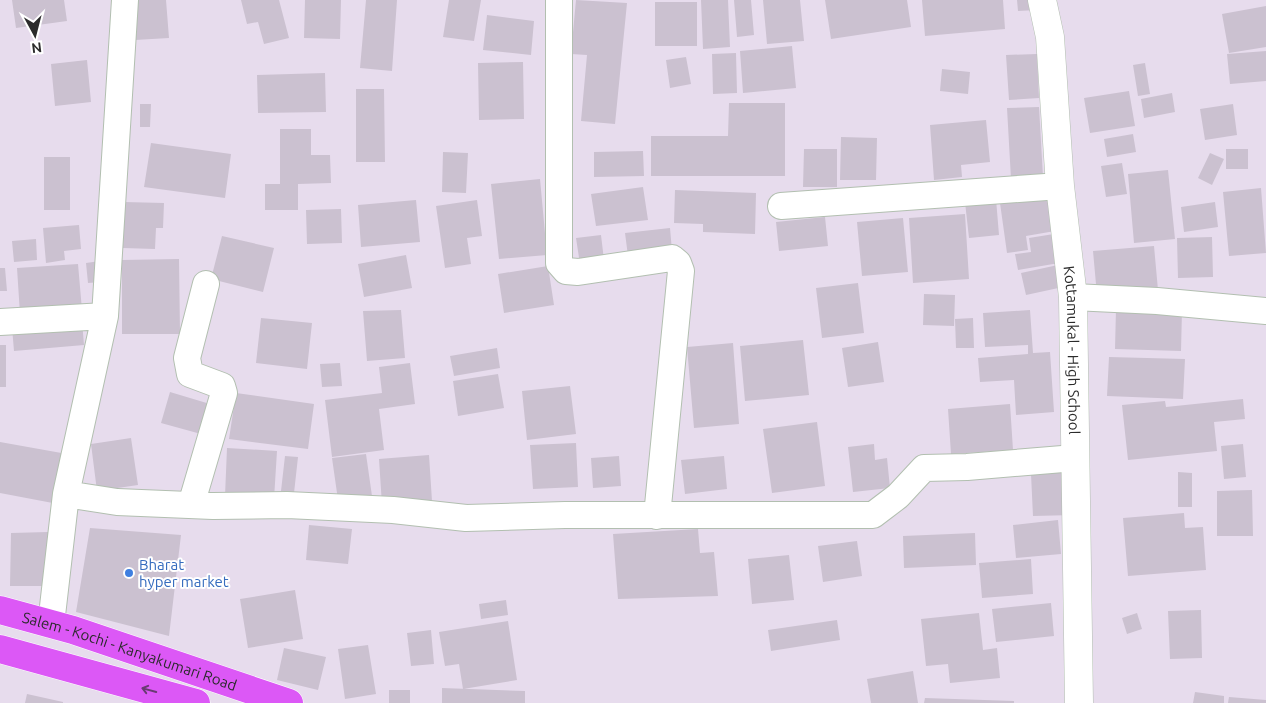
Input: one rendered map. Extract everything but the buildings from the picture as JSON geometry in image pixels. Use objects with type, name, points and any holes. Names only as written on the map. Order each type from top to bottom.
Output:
[{"type":"main road","name":"Kottamukal - High School","points":[[1042,0],[1050,37],[1060,186],[1073,297],[1079,703]]},
{"type":"main road","name":"Salem - Kochi - Kanyakumari Road","points":[[0,610],[51,624],[289,703]]},
{"type":"main road","name":"Salem - Kochi - Kanyakumari Road","points":[[0,649],[196,703]]},
{"type":"street","points":[[51,624],[66,494],[105,316],[125,0]]},
{"type":"street","points":[[558,0],[559,263],[566,271],[578,272],[672,258],[678,262],[681,271],[656,516]]},
{"type":"street","points":[[781,206],[1060,186]]},
{"type":"street","points":[[192,505],[224,392],[222,386],[190,374],[187,367],[187,358],[206,284]]},
{"type":"street","points":[[1073,297],[1157,301],[1266,311]]},
{"type":"street","points":[[0,322],[105,316]]},
{"type":"street","points":[[66,494],[117,502],[192,505],[287,505],[393,510],[466,518],[565,515],[873,516],[898,496],[924,468],[1076,458]]},
{"type":"place","name":"Bharat hyper market","points":[[129,573]]}]
